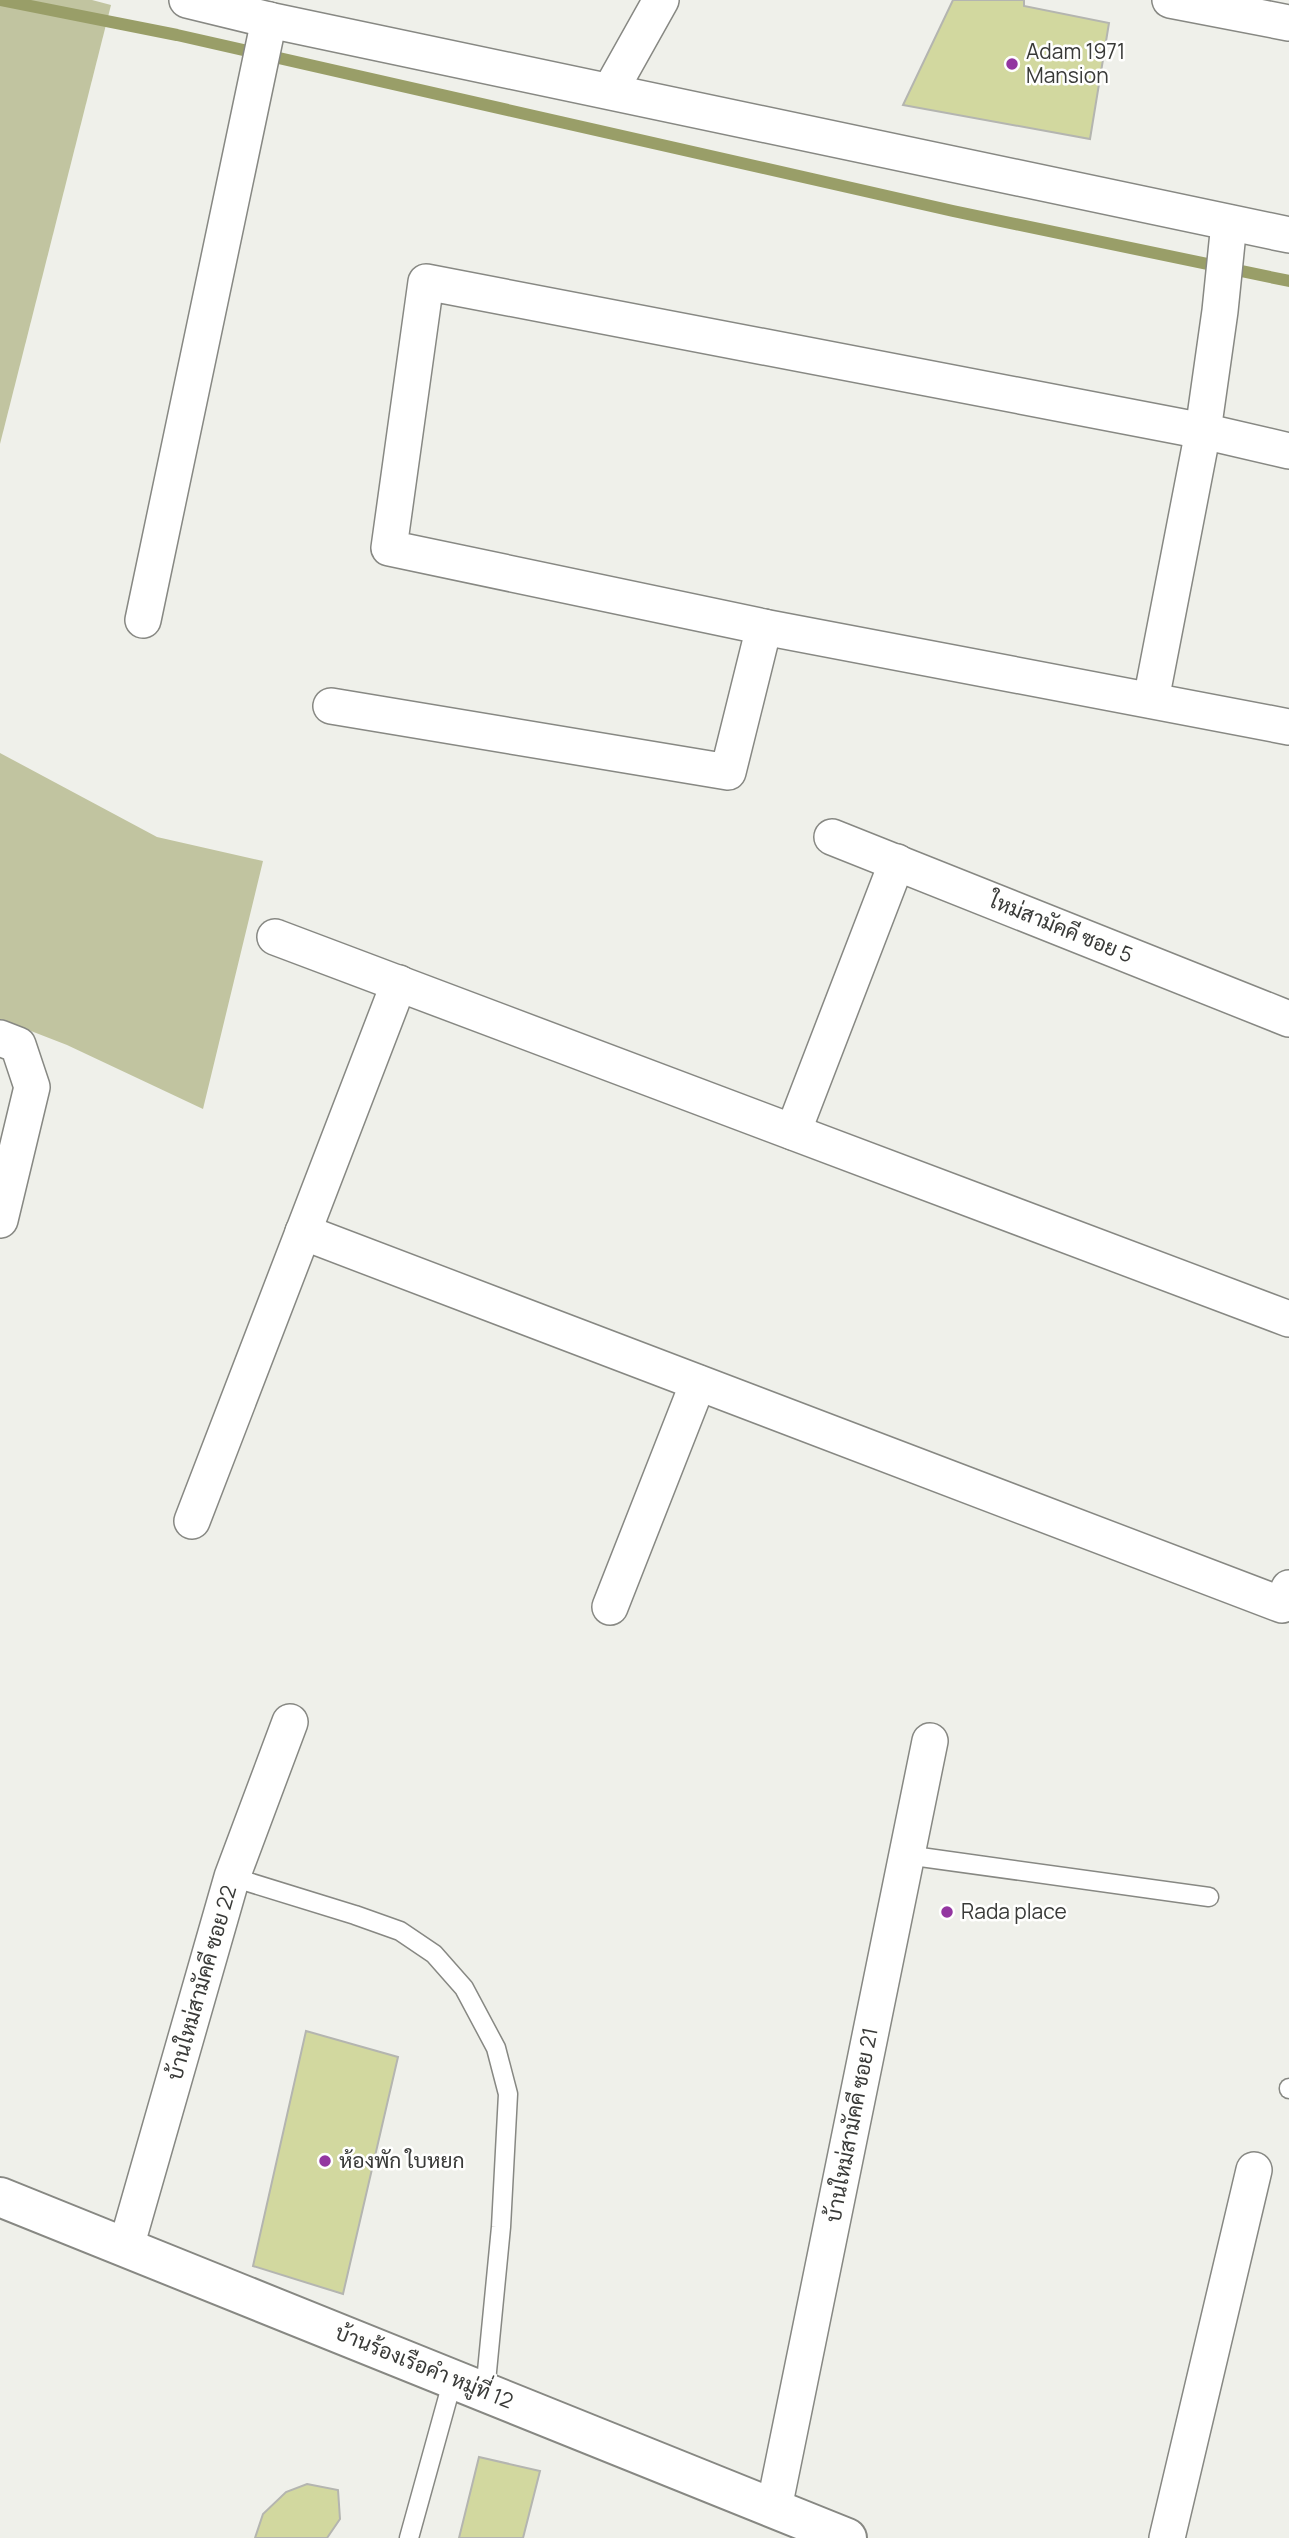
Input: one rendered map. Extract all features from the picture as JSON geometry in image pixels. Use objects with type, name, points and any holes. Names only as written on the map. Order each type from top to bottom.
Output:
[{"type":"street","points":[[187,0],[267,27],[610,91],[1289,235]]},
{"type":"street","points":[[610,91],[661,0]]},
{"type":"street","points":[[1170,0],[1289,23]]},
{"type":"street","points":[[143,621],[267,27]]},
{"type":"street","points":[[1150,700],[1203,431],[1229,223]]},
{"type":"street","points":[[1289,451],[1203,431],[426,282],[389,548],[764,626],[1289,727]]},
{"type":"street","points":[[331,706],[728,772],[764,626]]},
{"type":"street","name":"ใหม่สามัคคี ซอย 5","points":[[832,837],[1289,1019]]},
{"type":"street","points":[[793,1132],[897,862]]},
{"type":"street","points":[[275,937],[1289,1319]]},
{"type":"street","points":[[191,1521],[398,983]]},
{"type":"street","points":[[0,1038],[18,1045],[32,1087],[0,1220]]},
{"type":"street","points":[[303,1232],[1282,1605],[1289,1587]]},
{"type":"street","points":[[610,1607],[698,1383]]},
{"type":"street","name":"บ้านใหม่สามัคคี ซอย 22","points":[[126,2247],[232,1878],[290,1722]]},
{"type":"street","name":"บ้านใหม่สามัคคี ซอย 21","points":[[774,2508],[930,1741]]},
{"type":"street","points":[[1167,2538],[1254,2170]]},
{"type":"street","name":"บ้านร้องเรือคำ หมู่ที่ 12","points":[[0,2197],[847,2538]]},
{"type":"lane","points":[[906,1855],[1209,1897]]},
{"type":"lane","points":[[232,1878],[400,1931],[435,1954],[464,1988],[496,2048],[508,2094],[501,2227],[469,2385],[409,2538]]},
{"type":"green space","points":[[0,0],[92,0],[111,5],[0,444]]},
{"type":"green space","points":[[0,753],[157,837],[263,861],[203,1109],[67,1045],[0,1019]]},
{"type":"building","name":"Adam 1971 Mansion","points":[[953,0],[1024,0],[1024,6],[1109,23],[1090,139],[903,105]]},
{"type":"building","name":"ห้องพัก ใบหยก","points":[[306,2031],[398,2057],[343,2294],[253,2266]]},
{"type":"building","points":[[479,2457],[540,2471],[523,2538],[459,2538]]},
{"type":"building","points":[[307,2484],[338,2490],[340,2519],[327,2538],[255,2538],[263,2514],[286,2492]]},
{"type":"waterway","points":[[0,0],[177,35],[953,211],[1289,281]]},
{"type":"place","name":"Adam 1971 Mansion","points":[[1012,64]]},
{"type":"place","name":"Rada place","points":[[947,1912]]},
{"type":"place","name":"ห้องพัก ใบหยก","points":[[325,2161]]}]
